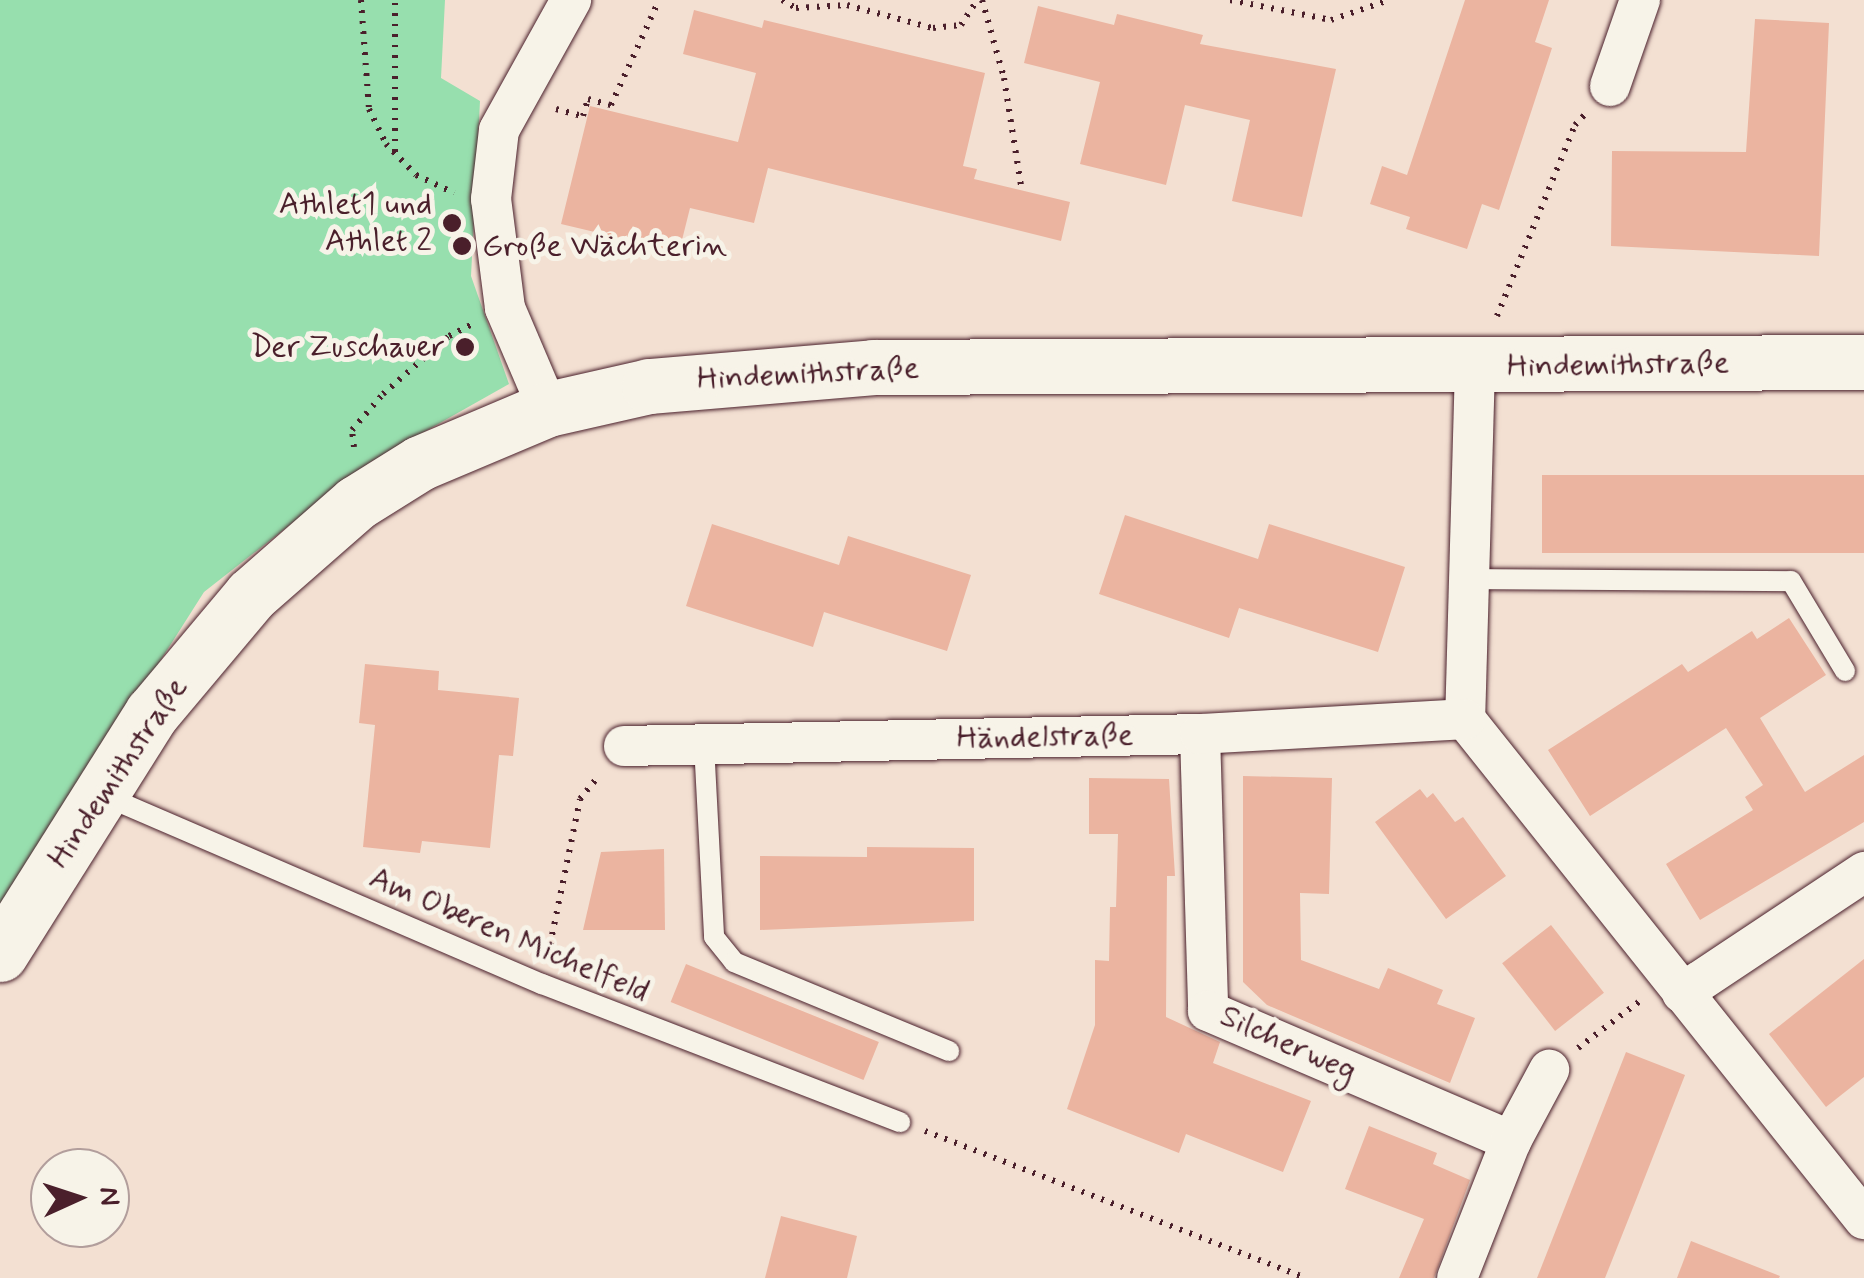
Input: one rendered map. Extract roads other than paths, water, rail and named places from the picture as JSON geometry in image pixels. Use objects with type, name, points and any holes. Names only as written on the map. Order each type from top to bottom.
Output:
[{"type":"street","points":[[548,409],[505,308],[490,199],[499,130],[571,0]]},
{"type":"street","points":[[1610,86],[1640,0]]},
{"type":"street","name":"Hindemithstraße","points":[[0,954],[152,713],[251,596],[356,504],[420,463],[548,409],[649,386],[773,370],[1864,362]]},
{"type":"street","points":[[1475,366],[1465,720],[1864,1220]]},
{"type":"street","name":"Händelstraße","points":[[624,746],[1200,734],[1465,720]]},
{"type":"street","name":"Silcherweg","points":[[1200,734],[1208,1011],[1511,1141]]},
{"type":"street","points":[[1676,986],[1864,872]]},
{"type":"street","points":[[1457,1278],[1511,1141],[1549,1070]]},
{"type":"lane","points":[[1468,579],[1791,581],[1844,670]]},
{"type":"lane","points":[[704,744],[714,937],[734,962],[948,1051]]},
{"type":"lane","name":"Am Oberen Michelfeld","points":[[98,793],[542,984],[900,1122]]},
{"type":"place","name":"Athlet1 und Athlet 2","points":[[452,223]]},
{"type":"place","name":"Große Wächterin","points":[[462,246]]},
{"type":"place","name":"Der Zuschauer","points":[[465,347]]}]
